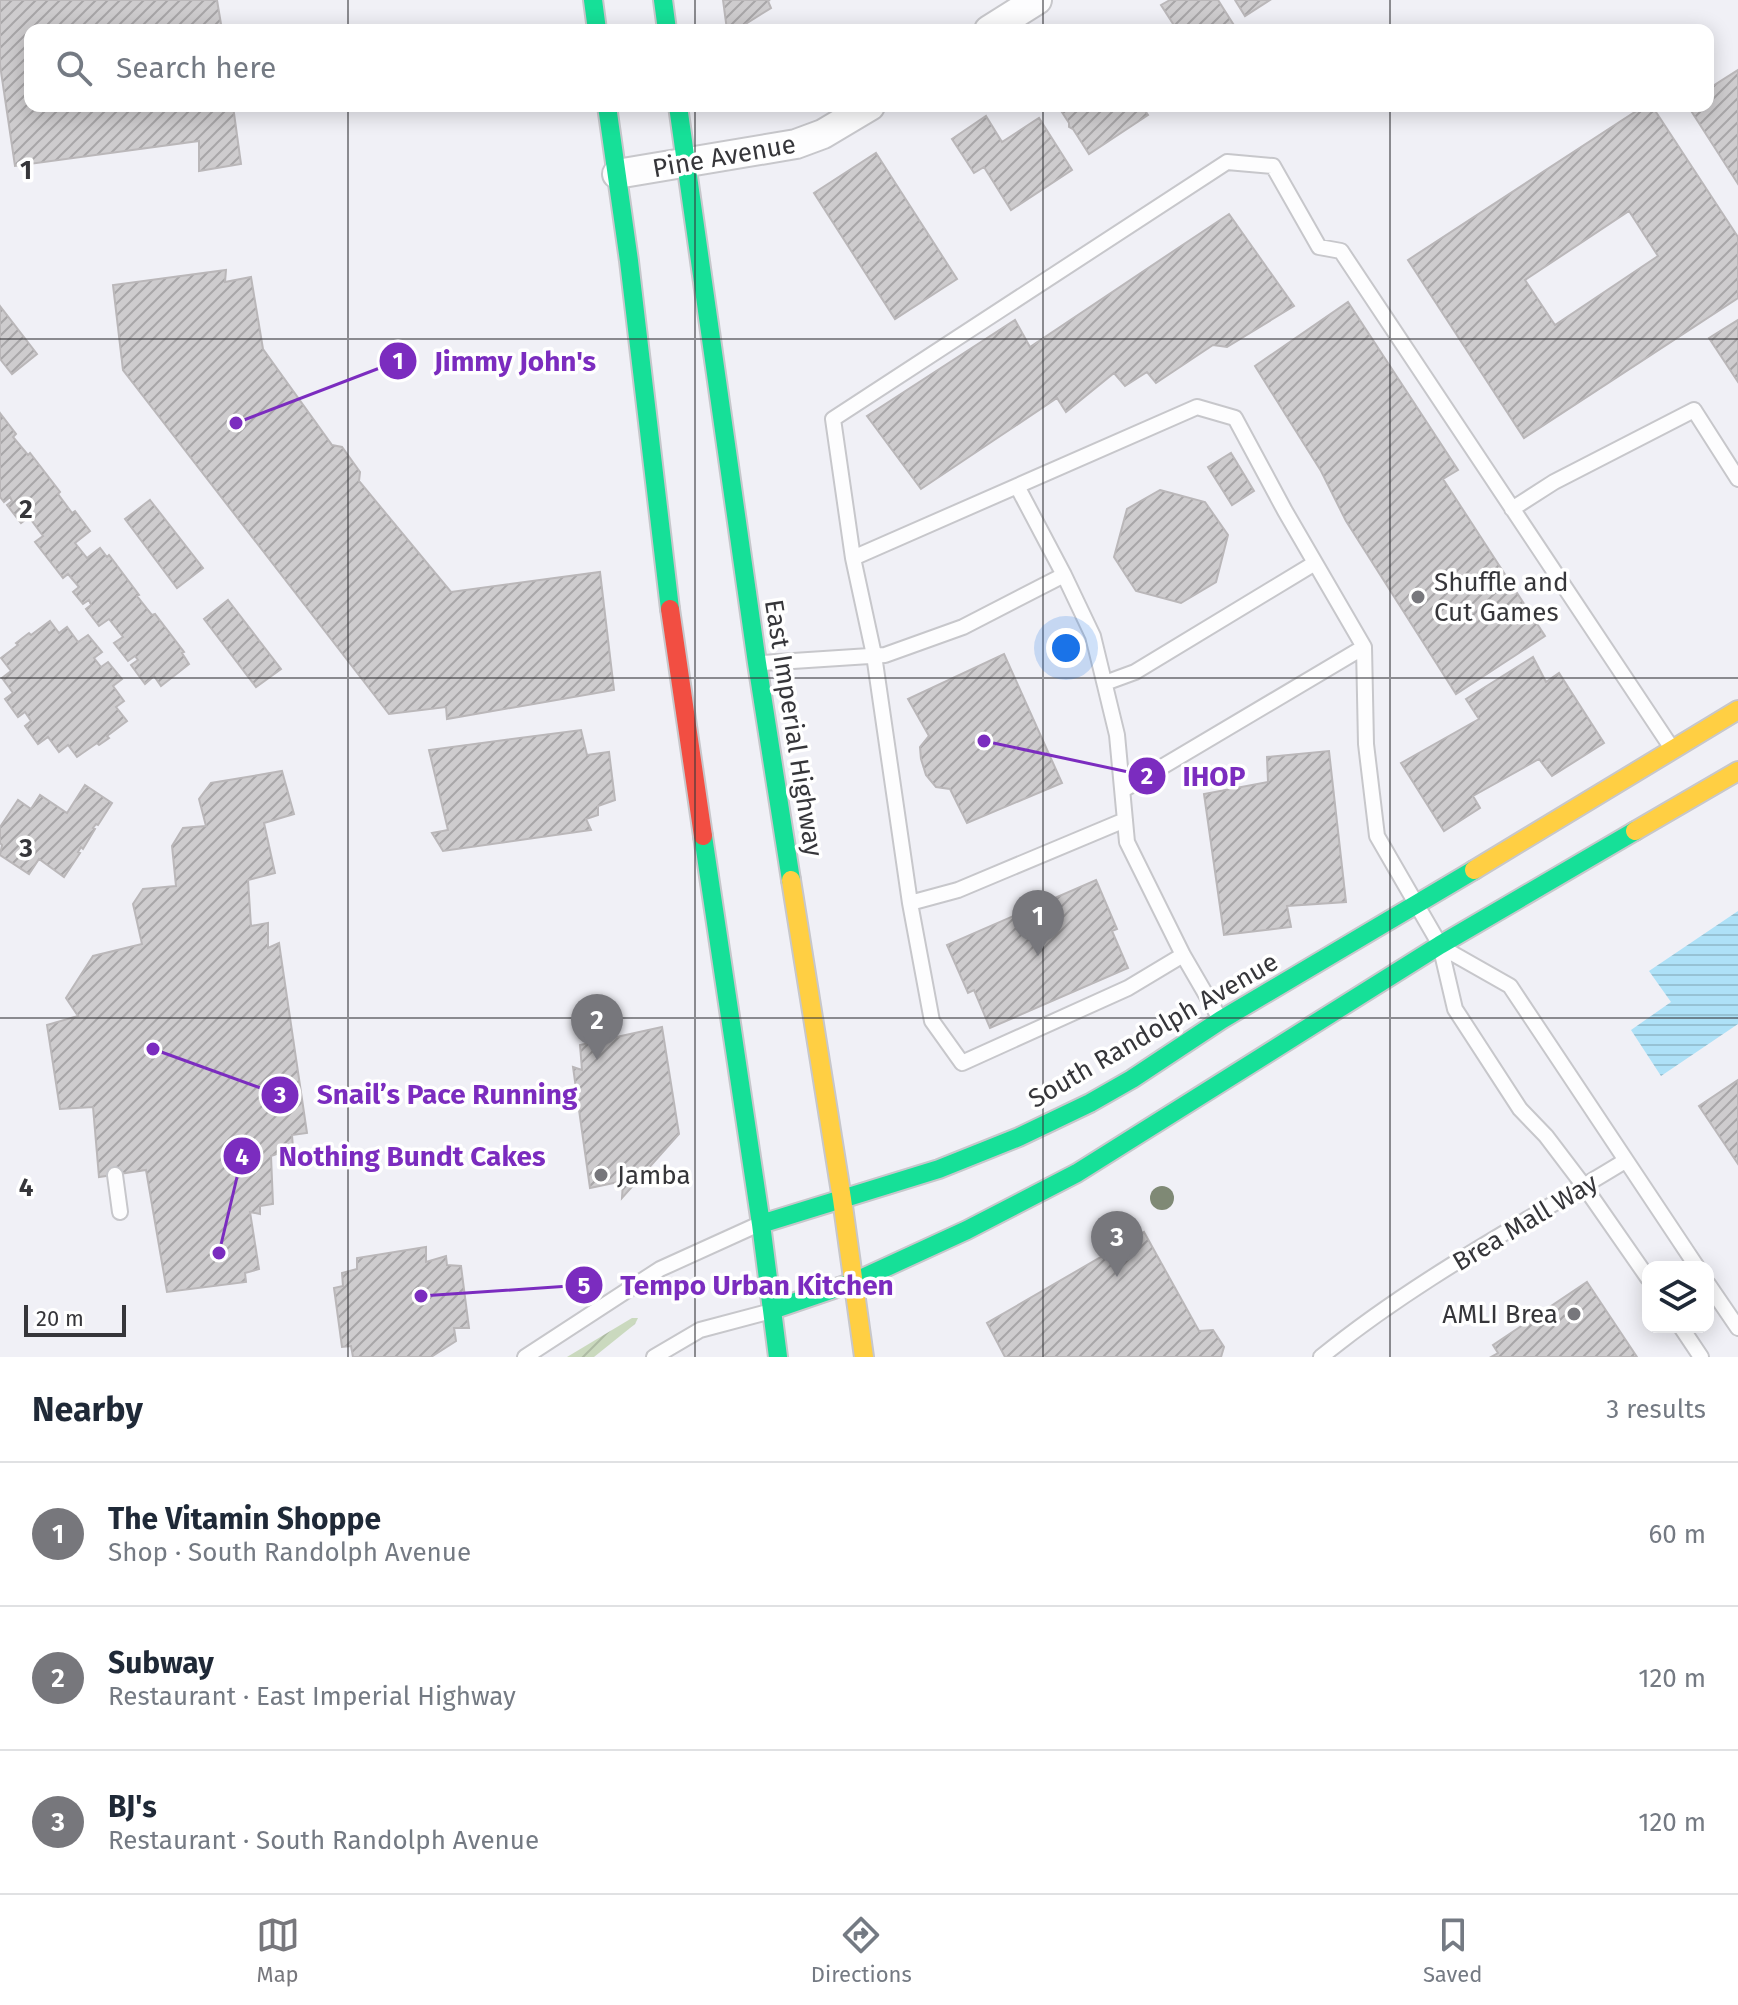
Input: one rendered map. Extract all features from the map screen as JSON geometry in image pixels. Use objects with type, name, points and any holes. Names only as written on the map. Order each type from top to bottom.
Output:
[{"type":"main road","points":[[593,0],[596,24]]},
{"type":"main road","points":[[663,0],[666,24]]},
{"type":"main road","points":[[608,112],[683,704],[778,1357]]},
{"type":"main road","name":"East Imperial Highway","points":[[679,112],[757,663],[864,1357]]},
{"type":"main road","name":"South Randolph Avenue","points":[[761,1224],[939,1169],[1019,1137],[1090,1103],[1221,1020],[1738,710]]},
{"type":"main road","points":[[772,1310],[854,1282],[967,1230],[1077,1173],[1440,945],[1738,771]]},
{"type":"street","points":[[999,24],[1037,0]]},
{"type":"street","name":"Pine Avenue","points":[[617,174],[796,144],[823,134],[860,112]]},
{"type":"lane","points":[[1183,955],[1128,988],[962,1063],[932,1021],[910,903],[874,655],[853,558],[833,419],[1227,162],[1273,166],[1319,247],[1341,251],[1673,750]]},
{"type":"lane","points":[[853,558],[1197,407],[1235,418],[1364,647],[1366,744],[1377,836],[1440,945],[1455,1009],[1520,1109],[1546,1136],[1642,1269]]},
{"type":"lane","points":[[1512,509],[1554,482],[1694,410],[1738,479]]},
{"type":"lane","points":[[1017,486],[1093,636],[1117,735],[1127,842],[1183,955],[1221,1020]]},
{"type":"lane","points":[[1105,683],[1135,672],[1315,563]]},
{"type":"lane","points":[[757,663],[885,655],[963,627],[1064,575]]},
{"type":"lane","points":[[1123,790],[1364,647]]},
{"type":"lane","points":[[910,903],[958,890],[1125,820]]},
{"type":"lane","points":[[1440,945],[1510,986],[1625,1161]]},
{"type":"lane","name":"Brea Mall Way","points":[[1321,1357],[1410,1291],[1625,1161],[1693,1261]]},
{"type":"lane","points":[[115,1175],[120,1212]]},
{"type":"lane","name":"South Randolph Avenue","points":[[525,1357],[660,1269],[761,1224]]},
{"type":"lane","points":[[1714,1293],[1738,1328]]},
{"type":"lane","points":[[654,1357],[700,1330],[772,1310]]},
{"type":"lane","points":[[1685,1333],[1701,1357]]},
{"type":"green space","points":[[632,1318],[638,1318],[635,1324],[594,1357],[567,1357]]},
{"type":"water","points":[[1738,911],[1738,1024],[1661,1076],[1631,1030],[1671,1002],[1649,971]]},
{"type":"building","points":[[0,0],[217,0],[221,24],[24,24],[24,112],[234,112],[241,164],[199,171],[199,141],[15,166],[0,65]]},
{"type":"building","points":[[723,0],[770,0],[771,8],[746,24],[726,24]]},
{"type":"building","points":[[1170,0],[1218,0],[1233,24],[1173,24],[1161,5]]},
{"type":"building","points":[[1235,0],[1270,0],[1245,16]]},
{"type":"building","points":[[1738,70],[1738,184],[1692,112],[1714,112],[1714,85]]},
{"type":"building","points":[[1062,112],[1146,112],[1148,115],[1089,154]]},
{"type":"building","points":[[1635,112],[1656,112],[1738,237],[1738,298],[1524,438],[1408,260]],"holes":[[[1629,211],[1658,256],[1555,325],[1525,280]]]},
{"type":"building","points":[[986,116],[1002,142],[1039,118],[1072,170],[1011,210],[984,167],[974,173],[952,139]]},
{"type":"building","points":[[876,153],[957,279],[895,319],[814,193]]},
{"type":"building","points":[[1229,214],[1294,306],[1227,347],[1213,345],[1156,383],[1147,372],[1125,386],[1114,373],[1066,412],[1057,398],[921,489],[867,416],[1015,320],[1030,347]]},
{"type":"building","points":[[226,270],[225,282],[251,277],[263,349],[332,445],[342,447],[360,472],[359,481],[451,592],[600,572],[614,690],[447,719],[446,707],[389,714],[123,370],[113,285]]},
{"type":"building","points":[[1348,302],[1458,470],[1443,479],[1545,636],[1456,694],[1346,521],[1321,471],[1255,366]]},
{"type":"building","points":[[0,306],[37,354],[12,374],[0,359]]},
{"type":"building","points":[[1738,320],[1738,382],[1709,338]]},
{"type":"building","points":[[0,413],[16,434],[13,437],[28,455],[30,453],[72,513],[75,511],[90,531],[75,543],[87,558],[100,548],[107,557],[109,555],[137,596],[184,652],[189,664],[161,686],[154,676],[145,684],[131,665],[138,660],[135,656],[128,661],[114,643],[123,637],[109,619],[99,626],[86,609],[91,605],[89,600],[83,604],[73,592],[79,587],[68,574],[63,578],[35,542],[43,536],[29,517],[21,523],[7,505],[12,501],[10,497],[4,502],[0,497]]},
{"type":"building","points":[[1231,453],[1254,491],[1232,505],[1208,467]]},
{"type":"building","points":[[1160,490],[1205,502],[1228,535],[1216,582],[1181,603],[1136,591],[1114,557],[1127,509]]},
{"type":"building","points":[[150,500],[203,568],[177,588],[125,519]]},
{"type":"building","points":[[228,600],[281,669],[256,687],[204,619]]},
{"type":"building","points":[[50,621],[59,633],[67,627],[78,642],[88,635],[102,652],[94,658],[101,667],[108,662],[122,679],[113,686],[124,701],[116,707],[127,721],[107,736],[109,738],[77,757],[68,745],[59,752],[48,737],[38,744],[25,726],[31,721],[25,712],[18,717],[5,699],[13,693],[2,678],[11,671],[1,658],[29,633],[31,635]]},
{"type":"building","points":[[1004,654],[1062,783],[967,823],[950,789],[936,787],[926,775],[920,747],[929,736],[908,699]]},
{"type":"building","points":[[1533,657],[1546,682],[1559,673],[1604,743],[1552,776],[1539,759],[1473,796],[1480,808],[1444,831],[1401,763],[1479,719],[1466,699]]},
{"type":"building","points":[[581,730],[587,755],[609,752],[615,800],[598,806],[598,815],[586,819],[591,830],[443,851],[432,833],[448,830],[429,750]]},
{"type":"building","points":[[1329,751],[1346,902],[1287,906],[1291,927],[1224,935],[1204,794],[1268,782],[1267,757]]},
{"type":"building","points":[[282,771],[294,814],[264,823],[275,873],[248,880],[251,926],[268,923],[268,948],[279,943],[307,1133],[292,1135],[293,1148],[271,1156],[273,1204],[260,1206],[260,1214],[250,1212],[259,1269],[245,1273],[246,1282],[167,1292],[146,1170],[99,1177],[93,1107],[60,1109],[47,1025],[78,1016],[66,998],[93,956],[142,944],[133,904],[143,889],[176,886],[172,846],[183,828],[206,826],[199,799],[211,783]]},
{"type":"building","points":[[85,785],[112,803],[64,877],[39,859],[29,874],[0,855],[0,827],[18,800],[31,809],[40,795],[67,813]]},
{"type":"building","points":[[1096,880],[1117,929],[1112,931],[1128,968],[990,1028],[974,990],[968,993],[947,945]]},
{"type":"building","points":[[662,1027],[679,1134],[622,1198],[623,1181],[590,1188],[573,1067],[582,1070],[580,1045]]},
{"type":"building","points":[[1738,1080],[1738,1164],[1699,1106]]},
{"type":"building","points":[[1144,1232],[1199,1331],[1213,1330],[1224,1347],[1221,1357],[1005,1357],[987,1323]]},
{"type":"building","points":[[426,1247],[426,1262],[446,1256],[447,1265],[461,1266],[469,1328],[454,1328],[456,1341],[431,1357],[353,1357],[351,1346],[342,1347],[334,1288],[343,1286],[342,1273],[357,1269],[357,1258]]},
{"type":"building","name":"AMLI Brea","points":[[1587,1282],[1637,1357],[1491,1357],[1498,1353],[1493,1345]]},
{"type":"traffic: fast","points":[[593,0],[596,24]]},
{"type":"traffic: fast","points":[[663,0],[666,24]]},
{"type":"traffic: fast","points":[[608,112],[629,261],[670,609]]},
{"type":"traffic: fast","points":[[679,112],[791,880]]},
{"type":"traffic: fast","points":[[772,1310],[854,1282],[967,1230],[1077,1173],[1440,945],[1635,831]]},
{"type":"traffic: fast","points":[[703,836],[778,1357]]},
{"type":"traffic: fast","points":[[761,1224],[939,1169],[1019,1137],[1090,1103],[1221,1020],[1474,870]]},
{"type":"traffic: slow","points":[[1474,870],[1738,710]]},
{"type":"traffic: slow","points":[[1635,831],[1738,771]]},
{"type":"traffic: slow","points":[[791,880],[864,1357]]},
{"type":"traffic: jam","points":[[670,609],[703,836]]},
{"type":"place","name":"Jimmy John's","points":[[236,423]]},
{"type":"place","name":"Shuffle and Cut Games","points":[[1418,597]]},
{"type":"place","name":"IHOP","points":[[984,741]]},
{"type":"place","name":"The Vitamin Shoppe","points":[[1038,956]]},
{"type":"place","name":"Snail’s Pace Running","points":[[153,1049]]},
{"type":"place","name":"Subway","points":[[597,1060]]},
{"type":"place","name":"Jamba","points":[[601,1175]]},
{"type":"place","name":"Nothing Bundt Cakes","points":[[219,1253]]},
{"type":"place","name":"BJ's","points":[[1117,1277]]},
{"type":"place","name":"Tempo Urban Kitchen","points":[[421,1296]]},
{"type":"place","name":"AMLI Brea","points":[[1574,1314]]}]
